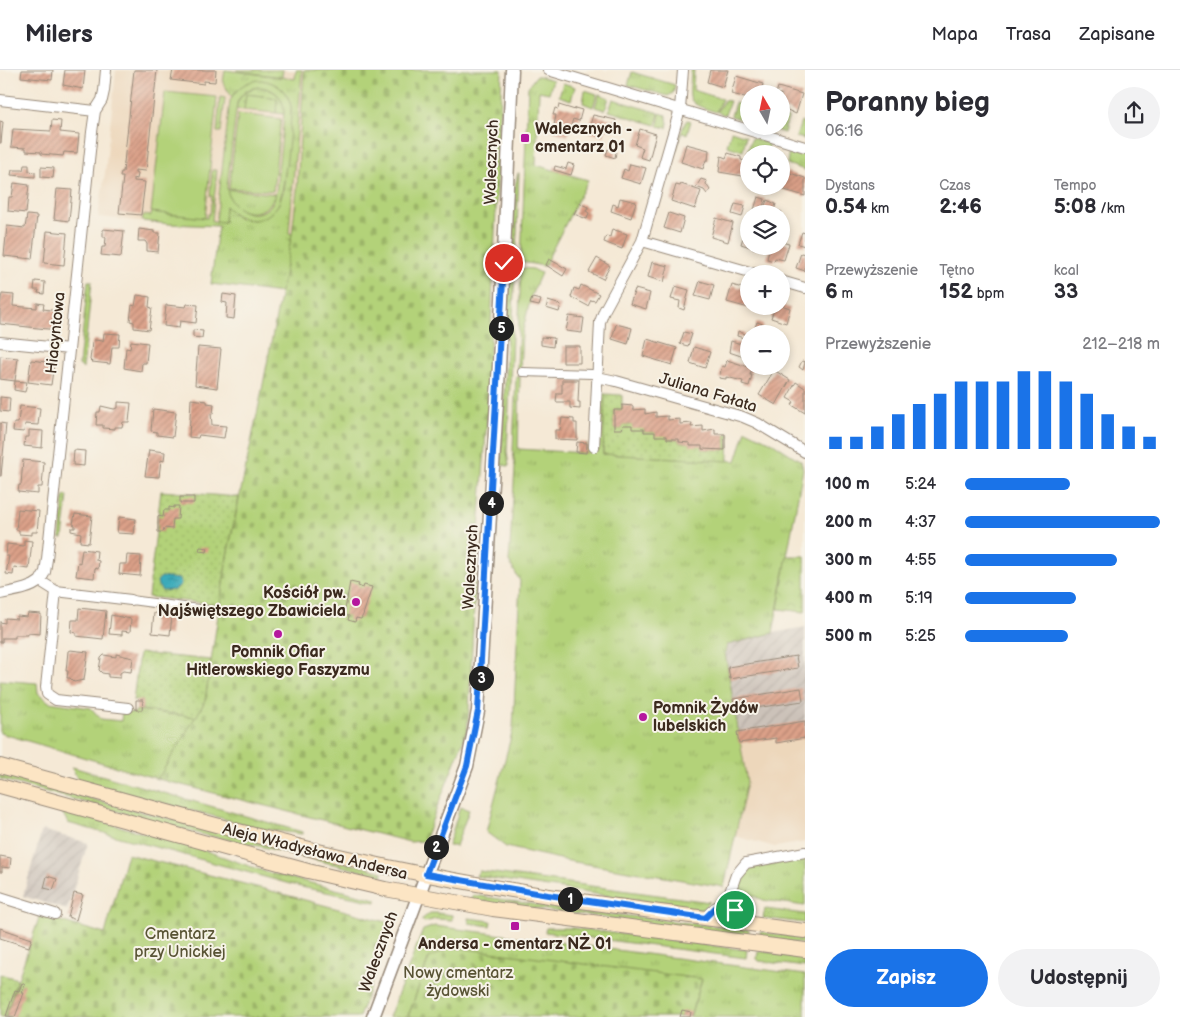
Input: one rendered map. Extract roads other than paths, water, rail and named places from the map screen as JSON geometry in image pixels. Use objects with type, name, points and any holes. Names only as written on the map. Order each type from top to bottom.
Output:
[{"type":"main road","name":"Aleja Władysława Andersa","points":[[0,766],[329,853],[426,874],[548,895],[805,931]]},
{"type":"main road","name":"Aleja Władysława Andersa","points":[[0,786],[375,887],[510,912],[805,950]]},
{"type":"street","name":"Hiacyntowa","points":[[40,582],[45,572],[95,111],[102,100],[106,70]]},
{"type":"street","name":"Walecznych","points":[[372,1017],[467,766],[479,706],[502,309],[512,70]]},
{"type":"street","points":[[548,70],[805,147]]},
{"type":"street","points":[[594,447],[594,375],[600,322],[604,311],[642,241],[680,109],[683,70]]},
{"type":"street","points":[[0,100],[95,111]]},
{"type":"street","points":[[642,241],[740,269]]},
{"type":"street","points":[[790,284],[805,288]]},
{"type":"street","points":[[0,342],[69,349]]},
{"type":"street","points":[[522,372],[594,375]]},
{"type":"street","name":"Juliana Fałata","points":[[594,375],[743,417],[757,423],[805,452]]},
{"type":"street","points":[[0,594],[25,589],[40,582],[56,591],[221,612]]},
{"type":"street","points":[[56,591],[46,687],[47,694],[56,700],[128,708]]},
{"type":"street","points":[[705,918],[715,908],[727,901],[736,875],[746,863],[805,852]]},
{"type":"street","points":[[0,897],[55,914]]},
{"type":"street","points":[[727,901],[743,923]]},
{"type":"water","points":[[161,577],[180,579],[181,584],[175,590],[162,591],[157,581]]},
{"type":"place","name":"Walecznych - cmentarz 01","points":[[525,138]]},
{"type":"place","name":"Kościół pw. Najświętszego Zbawiciela","points":[[356,602]]},
{"type":"place","name":"Pomnik Ofiar Hitlerowskiego Faszyzmu","points":[[278,634]]},
{"type":"place","name":"Pomnik Żydów lubelskich","points":[[643,717]]},
{"type":"place","name":"Andersa - cmentarz NŻ 01","points":[[515,926]]},
{"type":"park label","name":"Cmentarz przy Unickiej","points":[[180,943]]},
{"type":"park label","name":"Nowy cmentarz żydowski","points":[[458,982]]}]
